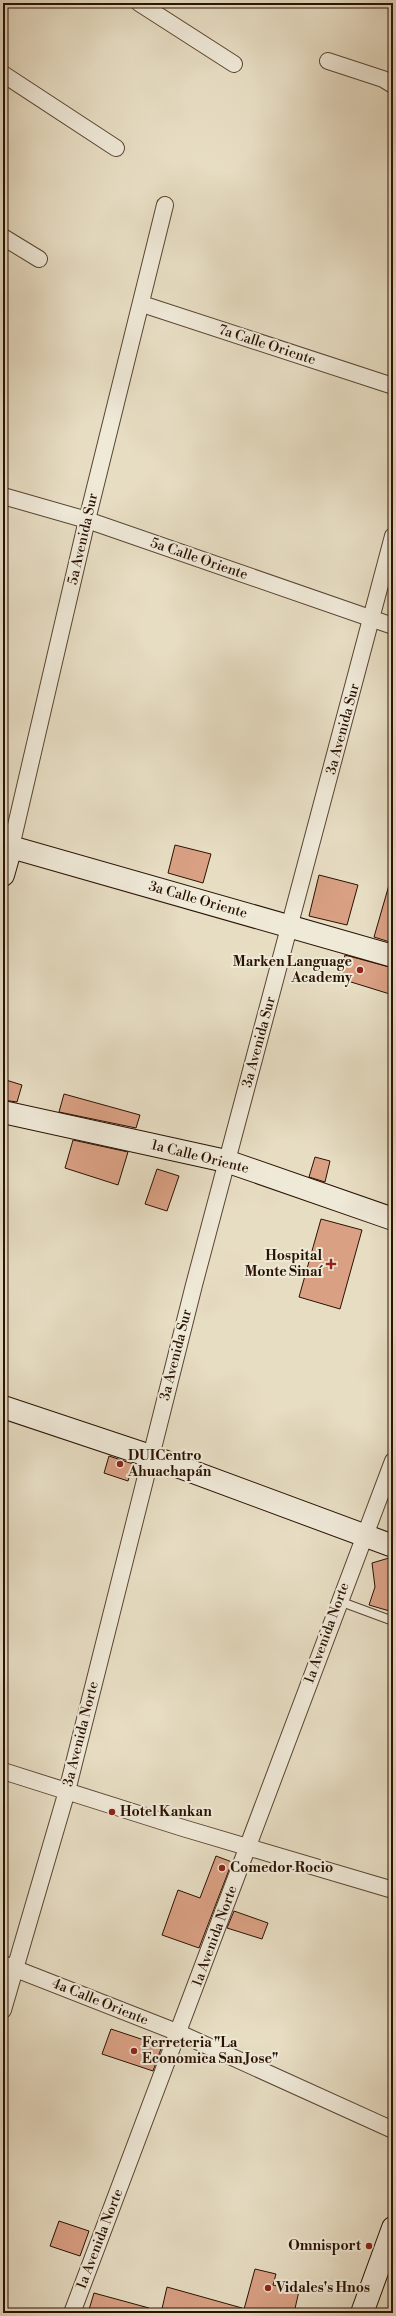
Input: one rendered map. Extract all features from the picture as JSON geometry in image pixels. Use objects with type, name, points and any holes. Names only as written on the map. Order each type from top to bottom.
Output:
[{"type":"main road","name":"5a Avenida Sur","points":[[3,874],[7,846]]},
{"type":"main road","name":"3a Calle Oriente","points":[[7,846],[393,956]]},
{"type":"main road","name":"1a Calle Oriente","points":[[3,1112],[226,1161],[393,1219]]},
{"type":"main road","points":[[3,1407],[150,1456],[393,1546]]},
{"type":"main road","points":[[362,2313],[393,2228]]},
{"type":"street","points":[[139,3],[234,64]]},
{"type":"street","points":[[328,62],[383,79],[393,85]]},
{"type":"street","points":[[3,74],[116,148]]},
{"type":"street","name":"5a Avenida Sur","points":[[7,846],[142,304],[165,205]]},
{"type":"street","points":[[3,237],[39,259]]},
{"type":"street","name":"7a Calle Oriente","points":[[142,304],[393,386]]},
{"type":"street","name":"5a Calle Oriente","points":[[3,496],[87,520],[393,626]]},
{"type":"street","name":"3a Avenida Sur","points":[[150,1456],[226,1161],[291,926],[393,536]]},
{"type":"street","name":"3a Avenida Norte","points":[[3,2010],[9,1966],[67,1791],[150,1456]]},
{"type":"street","name":"1a Avenida Norte","points":[[72,2313],[179,2033],[363,1536],[393,1461]]},
{"type":"street","points":[[3,1771],[183,1828],[393,1890]]},
{"type":"street","name":"4a Calle Oriente","points":[[9,1966],[179,2033],[393,2130]]},
{"type":"lane","points":[[339,1601],[393,1621]]},
{"type":"building","points":[[175,845],[211,854],[203,883],[168,873]]},
{"type":"building","points":[[319,875],[358,885],[347,925],[309,916]]},
{"type":"building","points":[[389,885],[393,886],[393,943],[374,937]]},
{"type":"building","name":"Marken Language Academy","points":[[345,955],[393,968],[393,995],[338,978]]},
{"type":"building","points":[[6,1080],[22,1085],[17,1102],[3,1100]]},
{"type":"building","points":[[64,1094],[140,1115],[136,1128],[59,1112]]},
{"type":"building","points":[[73,1140],[128,1152],[118,1185],[65,1168]]},
{"type":"building","points":[[315,1157],[330,1161],[325,1182],[309,1177]]},
{"type":"building","points":[[157,1169],[179,1176],[167,1211],[145,1204]]},
{"type":"building","name":"Hospital Monte Sinaí","points":[[321,1219],[362,1230],[340,1309],[299,1297]]},
{"type":"building","name":"DUICentro Ahuachapán","points":[[109,1456],[133,1464],[128,1481],[104,1473]]},
{"type":"building","points":[[393,1558],[393,1612],[369,1605],[375,1587],[372,1563]]},
{"type":"building","points":[[216,1856],[232,1862],[199,1948],[162,1935],[178,1890],[200,1898]]},
{"type":"building","points":[[234,1911],[268,1923],[262,1939],[227,1928]]},
{"type":"building","name":"Ferreteria \"La Economica San Jose\"","points":[[111,2029],[162,2046],[153,2071],[102,2054]]},
{"type":"building","points":[[59,2221],[89,2231],[80,2256],[50,2246]]},
{"type":"building","name":"Vidales's Hnos","points":[[255,2269],[276,2274],[273,2285],[299,2291],[294,2313],[243,2313]]},
{"type":"building","points":[[167,2287],[242,2308],[242,2313],[161,2313]]},
{"type":"building","points":[[94,2293],[149,2308],[148,2313],[88,2313]]},
{"type":"place","name":"Marken Language Academy","points":[[360,970]]},
{"type":"place","name":"Hospital Monte Sinaí","points":[[331,1264]]},
{"type":"place","name":"DUICentro Ahuachapán","points":[[120,1464]]},
{"type":"place","name":"Hotel Kankan","points":[[112,1812]]},
{"type":"place","name":"Comedor Rocio","points":[[222,1868]]},
{"type":"place","name":"Ferreteria \"La Economica San Jose\"","points":[[134,2051]]},
{"type":"place","name":"Omnisport","points":[[369,2246]]},
{"type":"place","name":"Vidales's Hnos","points":[[268,2288]]}]
